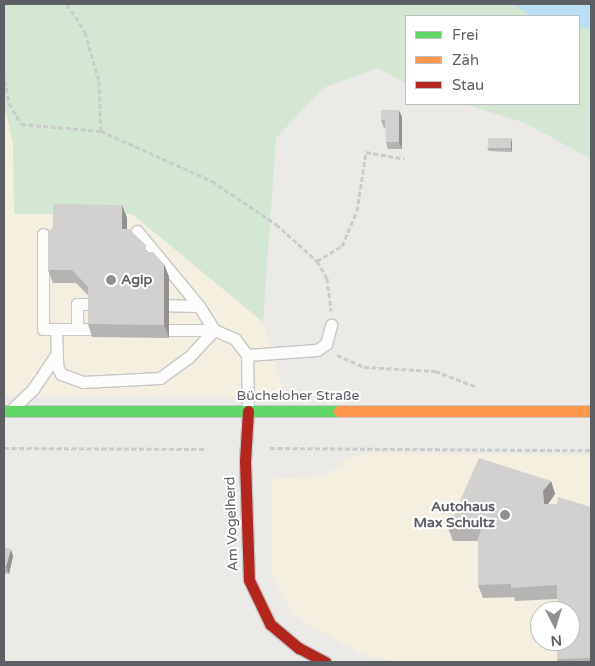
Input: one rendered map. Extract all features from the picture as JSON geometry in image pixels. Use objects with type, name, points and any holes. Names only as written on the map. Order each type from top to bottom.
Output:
[{"type":"main road","name":"Bücheloher Straße","points":[[6,411],[591,412]]},
{"type":"main road","name":"Am Vogelherd","points":[[248,411],[246,519],[250,580],[270,624],[299,648],[325,662]]},
{"type":"lane","points":[[138,231],[199,306],[214,330]]},
{"type":"lane","points":[[43,234],[43,329],[121,329]]},
{"type":"lane","points":[[77,329],[77,304],[112,304]]},
{"type":"lane","points":[[140,305],[199,306]]},
{"type":"lane","points":[[247,355],[305,352],[326,344],[331,326]]},
{"type":"lane","points":[[56,329],[56,354],[61,374],[70,380],[146,381],[174,370],[214,330]]},
{"type":"lane","points":[[140,330],[214,330],[235,339],[247,355],[248,411]]},
{"type":"lane","points":[[6,411],[37,384],[56,354]]},
{"type":"path","points":[[66,4],[85,32],[98,81],[101,131]]},
{"type":"path","points":[[4,73],[9,103],[21,124],[101,131],[212,181],[276,224],[317,261],[327,278],[331,326]]},
{"type":"path","points":[[317,261],[342,246],[357,211],[366,152],[404,159]]},
{"type":"path","points":[[326,344],[339,357],[364,367],[435,371],[480,388]]},
{"type":"path","points":[[4,448],[206,449]]},
{"type":"path","points":[[270,448],[591,450]]},
{"type":"shaded area","points":[[4,104],[13,143],[14,214],[132,214],[263,322],[284,397],[4,396]]},
{"type":"shaded area","points":[[368,453],[591,455],[591,662],[396,662],[361,654],[295,616],[272,576],[272,479],[325,476],[348,459]]},
{"type":"green space","points":[[4,4],[591,4],[591,159],[525,123],[468,105],[580,105],[580,15],[405,15],[405,82],[378,68],[323,88],[276,138],[263,322],[132,214],[14,214],[13,143],[4,104]]},
{"type":"water","points":[[512,4],[591,4],[591,30],[580,26],[580,15],[531,15]]},
{"type":"building","points":[[381,110],[399,110],[399,142],[386,142],[385,120],[381,120]]},
{"type":"building","points":[[488,138],[511,138],[511,148],[488,148]]},
{"type":"building","name":"Agip","points":[[53,204],[122,205],[122,229],[129,229],[146,245],[146,252],[153,252],[164,264],[164,325],[88,324],[88,287],[72,270],[48,270],[48,232],[53,227]]},
{"type":"building","points":[[479,458],[551,481],[543,491],[544,504],[557,504],[558,497],[591,507],[591,658],[557,659],[557,651],[580,651],[580,601],[557,601],[557,585],[511,588],[511,584],[478,585],[478,538],[482,528],[448,528]]},
{"type":"building","points":[[4,547],[11,549],[6,567],[4,566]]},
{"type":"traffic: fast","points":[[4,411],[339,411]]},
{"type":"traffic: slow","points":[[339,411],[591,411]]},
{"type":"traffic: jam","points":[[248,411],[245,461],[249,580],[270,624],[299,648],[325,662]]},
{"type":"place","name":"Agip","points":[[111,280]]},
{"type":"place","name":"Autohaus Max Schultz","points":[[505,515]]}]
